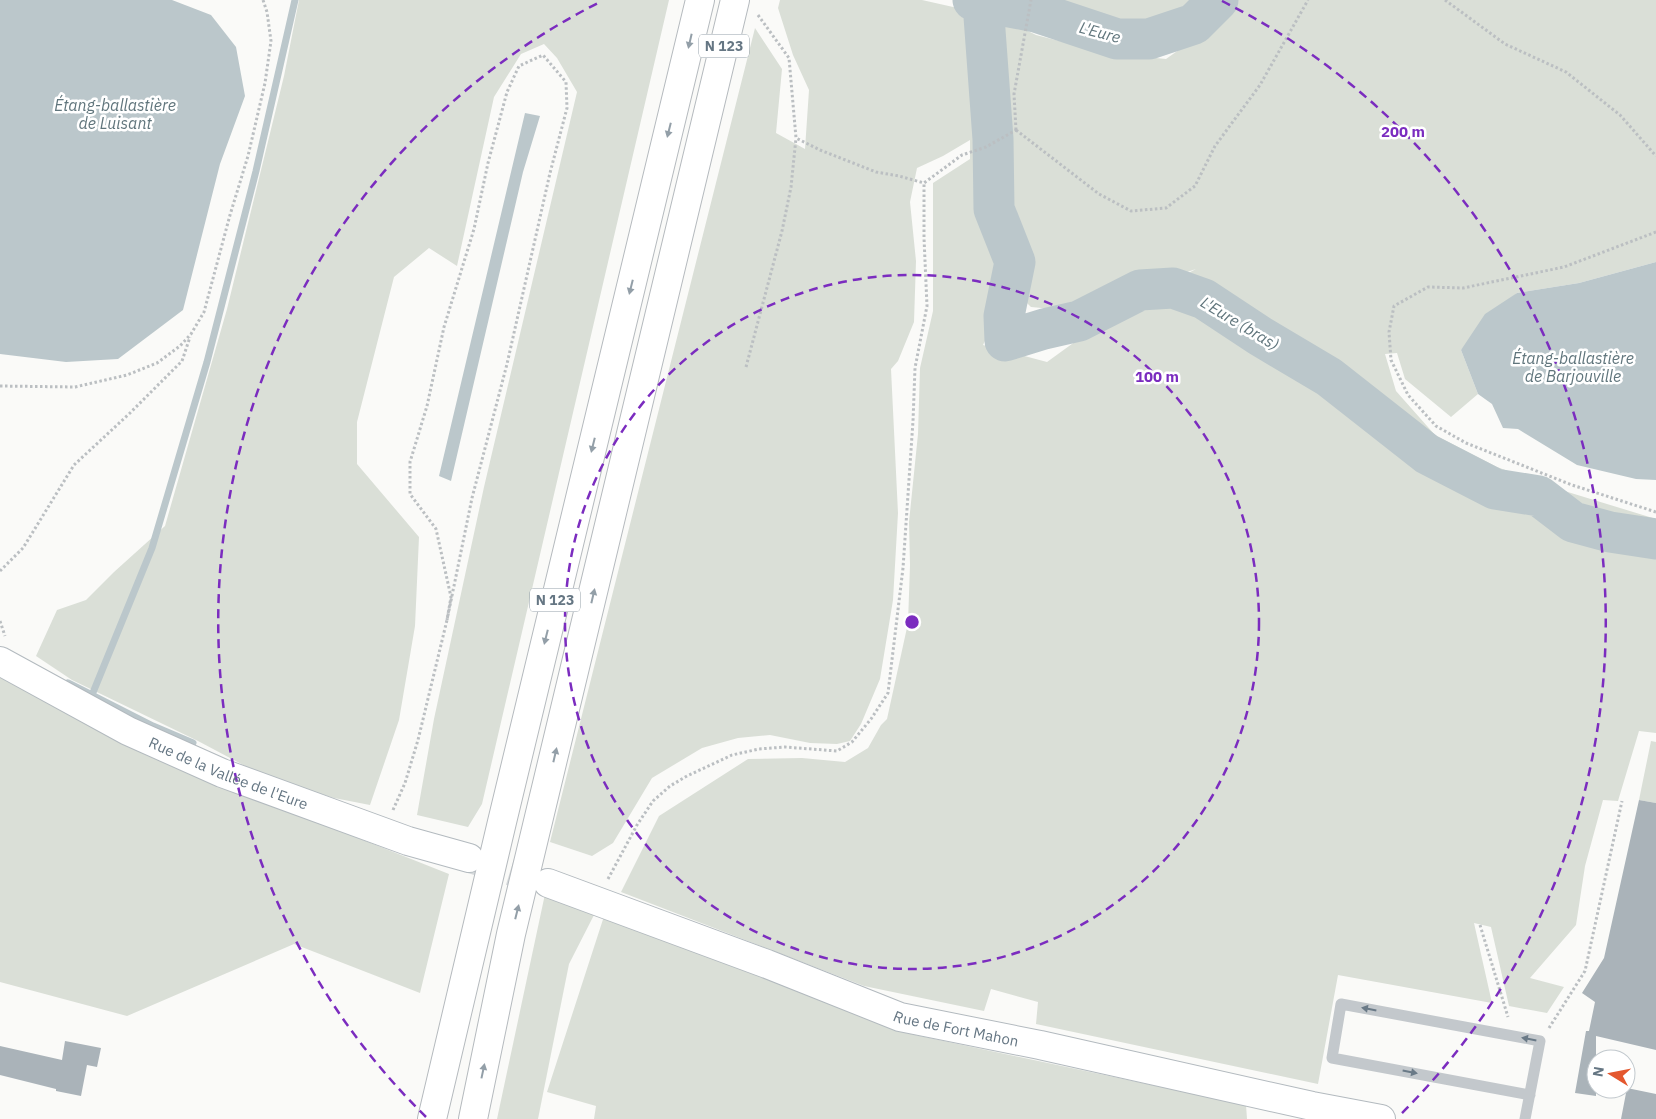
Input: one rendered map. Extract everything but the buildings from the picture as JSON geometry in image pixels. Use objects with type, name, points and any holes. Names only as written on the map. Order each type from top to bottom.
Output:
[{"type":"main road","name":"N 123","points":[[432,1119],[700,0]]},
{"type":"main road","name":"N 123","points":[[472,1119],[511,934],[713,93],[743,5]]},
{"type":"main road","name":"Rue de la Vallée de l'Eure","points":[[2,650],[128,731],[205,765],[378,830],[408,841],[469,858]]},
{"type":"main road","name":"Rue de Fort Mahon","points":[[548,883],[767,964],[900,1017],[1040,1045],[1312,1106],[1381,1119]]},
{"type":"lane","points":[[1524,1119],[1530,1095],[1540,1041],[1341,1004],[1332,1058],[1530,1095]]},
{"type":"path","points":[[0,386],[75,387],[127,375],[157,363],[180,346],[191,334],[204,312],[248,156],[265,83],[271,41],[267,12],[263,0]]},
{"type":"path","points":[[1031,0],[1014,94],[1016,130],[1100,194],[1131,211],[1166,208],[1195,186],[1215,146],[1260,85],[1308,0]]},
{"type":"path","points":[[1445,0],[1505,44],[1566,72],[1620,115],[1656,156]]},
{"type":"path","points":[[743,5],[773,35],[789,58],[796,138],[791,187],[782,231],[746,367]]},
{"type":"path","points":[[378,830],[390,817],[405,783],[418,740],[447,620],[472,498],[507,364],[548,182],[567,108],[566,82],[543,55],[519,66],[507,92],[488,163],[474,229],[444,326],[427,406],[410,462],[410,494],[436,529],[443,558],[451,597],[447,620]]},
{"type":"path","points":[[924,183],[962,155],[986,147],[1016,130]]},
{"type":"path","points":[[796,138],[820,150],[876,172],[924,183]]},
{"type":"path","points":[[606,882],[653,801],[670,786],[732,755],[759,749],[785,747],[837,751],[852,742],[871,719],[888,693],[903,568],[915,368],[927,306],[924,183]]},
{"type":"path","points":[[1656,232],[1564,267],[1463,288],[1428,288],[1394,306],[1389,332],[1391,360],[1408,394],[1436,426],[1466,442],[1546,475],[1656,512]]},
{"type":"path","points":[[0,571],[23,548],[74,465],[182,361],[191,334]]},
{"type":"path","points":[[0,621],[2,650]]},
{"type":"path","points":[[1540,1041],[1584,972],[1622,801]]},
{"type":"path","points":[[1480,925],[1514,1036]]},
{"type":"shaded area","points":[[299,0],[669,0],[482,804],[468,827],[417,815],[434,719],[484,487],[577,92],[557,58],[544,44],[521,54],[494,97],[457,266],[429,248],[394,277],[357,422],[357,464],[419,537],[415,626],[399,720],[370,805],[334,798],[264,776],[198,741],[72,680],[36,656],[57,610],[86,600],[165,526],[227,309],[284,76]]},
{"type":"shaded area","points":[[780,0],[922,0],[1002,18],[1036,35],[1106,53],[1166,59],[1221,20],[1237,0],[1656,0],[1656,262],[1579,283],[1517,293],[1461,350],[1478,394],[1451,417],[1405,379],[1397,353],[1385,354],[1396,391],[1435,435],[1497,467],[1558,489],[1656,519],[1656,733],[1639,731],[1618,801],[1603,800],[1585,866],[1576,925],[1530,978],[1564,987],[1547,1013],[1509,1006],[1491,927],[1474,923],[1492,1003],[1338,975],[1318,1084],[1036,1024],[1038,1002],[991,989],[984,1011],[864,986],[621,892],[659,816],[748,759],[802,758],[845,762],[868,748],[881,725],[887,719],[908,623],[909,522],[918,434],[920,368],[933,311],[933,183],[970,159],[970,140],[943,156],[917,168],[910,202],[916,261],[914,322],[898,361],[891,369],[898,513],[893,600],[880,679],[861,724],[850,741],[837,744],[810,743],[770,735],[738,738],[702,748],[652,778],[613,843],[592,856],[550,842],[755,28],[782,69],[776,133],[805,149],[809,90],[793,55],[778,8]],"holes":[[[1196,269],[1123,307],[1047,362],[983,345],[1011,287],[1031,307],[1074,311]]]},
{"type":"shaded area","points":[[1049,0],[1204,0],[1155,30],[1112,25],[1064,3]]},
{"type":"shaded area","points":[[0,673],[169,763],[449,874],[420,993],[294,944],[127,1016],[0,982]]},
{"type":"shaded area","points":[[1651,741],[1656,742],[1656,803],[1639,800]]},
{"type":"shaded area","points":[[545,894],[594,915],[569,964],[538,1119],[497,1119]]},
{"type":"shaded area","points":[[607,907],[906,1033],[1246,1105],[1247,1119],[594,1119],[596,1106],[547,1092]]},
{"type":"water","name":"Étang-ballastière de Luisant","points":[[0,0],[172,0],[211,15],[236,47],[245,96],[220,164],[183,310],[118,359],[66,362],[0,354]]},
{"type":"water","points":[[525,113],[540,116],[523,172],[451,481],[439,476]]},
{"type":"water","name":"Étang-ballastière de Barjouville","points":[[1656,262],[1656,480],[1636,479],[1577,465],[1518,429],[1503,428],[1492,404],[1478,394],[1461,350],[1485,314],[1517,293],[1579,283]]},
{"type":"waterway","points":[[68,683],[92,695],[152,548],[207,362],[256,171],[295,0]]},
{"type":"waterway","name":"L'Eure","points":[[973,0],[1036,12],[1117,39],[1149,39],[1194,24],[1218,0]]},
{"type":"waterway","name":"L'Eure (bras)","points":[[983,3],[993,139],[994,209],[1015,262],[1004,316],[1005,341],[1079,321],[1140,290],[1173,288],[1204,299],[1260,336],[1329,377],[1427,454],[1495,489],[1539,496],[1573,522],[1610,532],[1656,539]]},
{"type":"waterway","points":[[92,695],[153,726],[193,743]]},
{"type":"tunnel","points":[[470,859],[548,883]]}]
